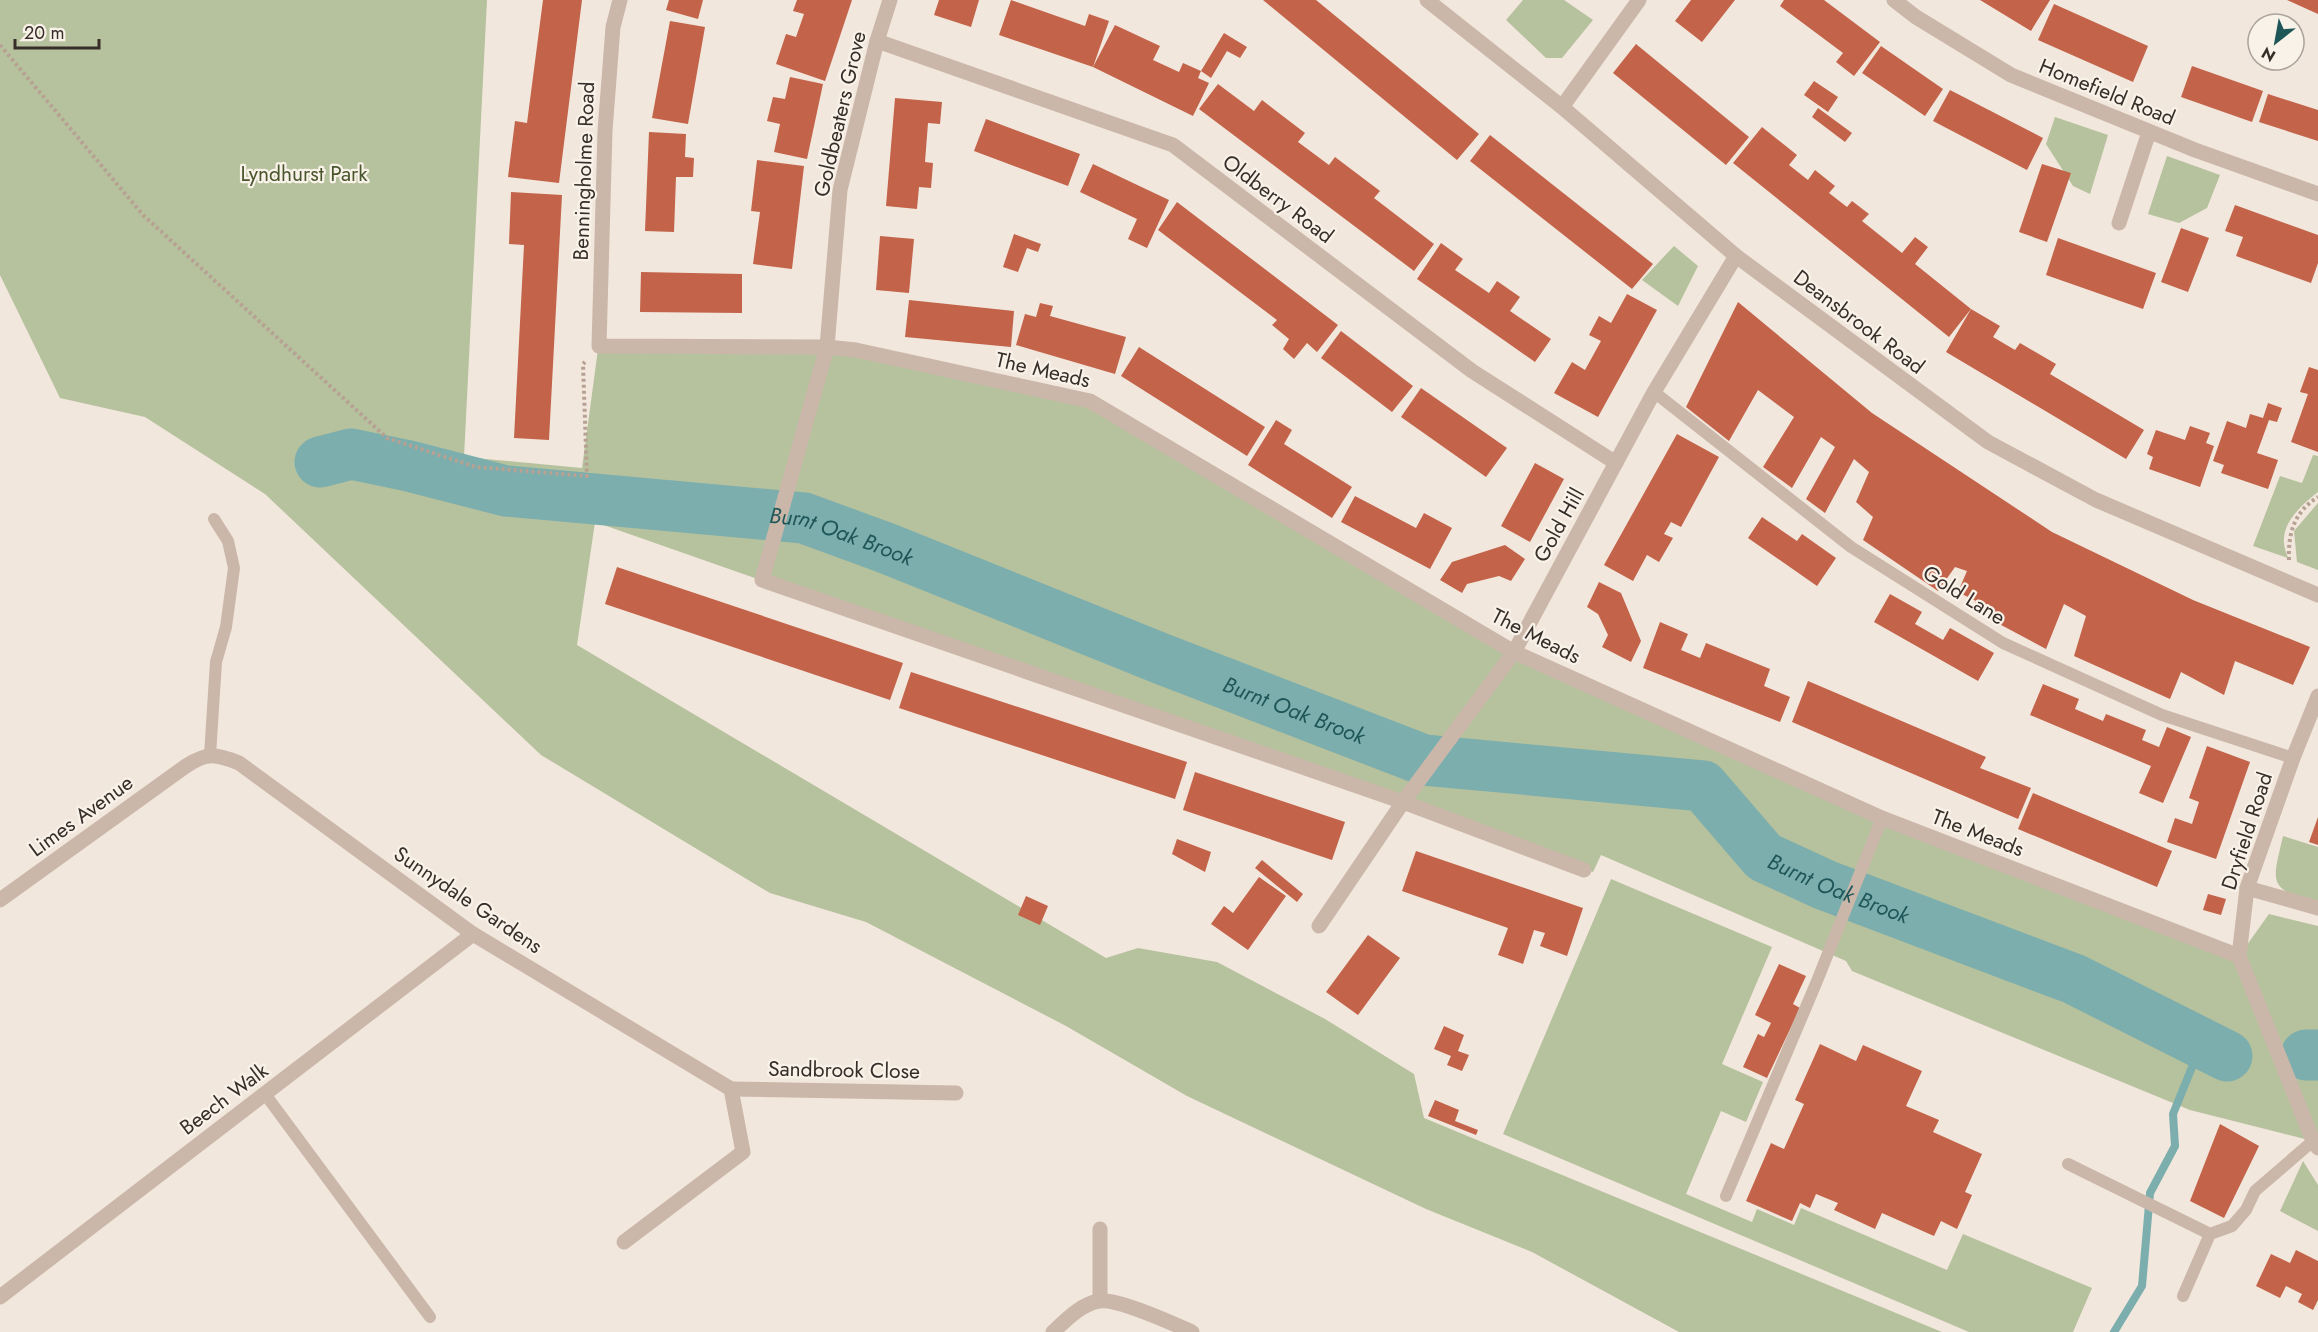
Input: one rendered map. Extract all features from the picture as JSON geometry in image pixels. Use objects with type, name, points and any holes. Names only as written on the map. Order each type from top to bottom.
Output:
[{"type":"street","name":"Benningholme Road","points":[[600,346],[604,130],[613,27],[620,0]]},
{"type":"street","name":"Goldbeaters Grove","points":[[827,347],[840,190],[877,41],[890,0]]},
{"type":"street","name":"Deansbrook Road","points":[[1427,0],[1562,106],[1736,256],[1988,442],[2096,500],[2318,595]]},
{"type":"street","points":[[1562,106],[1639,0]]},
{"type":"street","name":"Homefield Road","points":[[1894,0],[1916,17],[2011,75],[2149,132],[2318,194]]},
{"type":"street","name":"Oldberry Road","points":[[877,41],[1173,146],[1472,371],[1616,463]]},
{"type":"street","points":[[2119,223],[2149,132]]},
{"type":"street","name":"Gold Hill","points":[[1404,802],[1514,652],[1654,392],[1736,256]]},
{"type":"street","name":"The Meads","points":[[600,346],[827,347],[856,350],[1090,401],[1514,652],[1882,818],[2240,956]]},
{"type":"street","points":[[827,347],[762,580],[1404,802],[1584,870]]},
{"type":"street","name":"Dryfield Road","points":[[2315,1145],[2240,956],[2247,888],[2293,758],[2318,696]]},
{"type":"street","name":"Limes Avenue","points":[[0,900],[186,766],[198,758],[210,755]]},
{"type":"street","name":"Sunnydale Gardens","points":[[210,755],[223,756],[239,763],[473,934],[731,1089]]},
{"type":"street","points":[[1319,926],[1404,802]]},
{"type":"street","points":[[2247,888],[2318,908]]},
{"type":"street","name":"Beech Walk","points":[[0,1297],[473,934]]},
{"type":"street","points":[[624,1242],[743,1152],[731,1089]]},
{"type":"street","name":"Sandbrook Close","points":[[731,1089],[956,1093]]},
{"type":"street","points":[[1100,1229],[1100,1300]]},
{"type":"street","points":[[1053,1332],[1074,1312],[1100,1300],[1129,1306],[1192,1332]]},
{"type":"lane","name":"Gold Lane","points":[[1654,392],[1851,547],[2003,643],[2162,715],[2293,758]]},
{"type":"lane","points":[[210,755],[216,662],[226,627],[234,568],[228,541],[214,519]]},
{"type":"lane","points":[[1726,1196],[1817,981],[1882,818]]},
{"type":"lane","points":[[265,1094],[430,1317]]},
{"type":"lane","points":[[2068,1164],[2210,1234],[2232,1226],[2246,1210],[2255,1191],[2272,1174],[2315,1145]]},
{"type":"lane","points":[[2183,1296],[2210,1234]]},
{"type":"path","points":[[0,45],[143,215],[387,438],[476,467],[587,476],[583,364],[600,346]]},
{"type":"path","points":[[2289,582],[2289,540],[2303,507],[2318,498]]},
{"type":"green space","name":"Lyndhurst Park","points":[[0,0],[487,0],[464,457],[582,468],[599,342],[827,347],[1090,401],[1514,652],[1882,818],[2239,956],[2269,914],[2318,926],[2318,1148],[2313,1141],[2190,1110],[1852,971],[1846,961],[1601,855],[1593,872],[595,522],[577,645],[1106,958],[1138,948],[1217,962],[1325,1019],[1414,1074],[1424,1118],[1942,1332],[1679,1332],[1532,1252],[1426,1209],[1187,1096],[1066,1026],[866,922],[770,893],[541,755],[265,494],[145,417],[60,398],[0,275]]},
{"type":"green space","points":[[1523,0],[1564,0],[1593,20],[1562,58],[1546,58],[1506,20]]},
{"type":"green space","points":[[2055,117],[2108,135],[2090,194],[2073,186],[2046,144]]},
{"type":"green space","points":[[2167,156],[2220,175],[2207,208],[2179,223],[2148,214]]},
{"type":"green space","points":[[1674,246],[1698,266],[1678,306],[1642,280]]},
{"type":"green space","points":[[2313,455],[2318,456],[2318,492],[2302,506],[2287,525],[2284,541],[2288,558],[2253,546],[2280,476],[2302,483]]},
{"type":"green space","points":[[2318,503],[2318,570],[2297,562],[2294,531]]},
{"type":"green space","points":[[2283,836],[2318,847],[2318,903],[2289,893],[2277,882],[2277,865]]},
{"type":"green space","points":[[1611,879],[1772,947],[1722,1064],[1763,1082],[1746,1122],[1721,1111],[1686,1194],[1752,1222],[1757,1209],[1794,1225],[1801,1208],[1947,1270],[1963,1234],[2092,1288],[2073,1332],[1969,1332],[1503,1134]]},
{"type":"green space","points":[[2303,1161],[2318,1185],[2318,1231],[2280,1211]]},
{"type":"building","points":[[543,0],[582,0],[559,183],[508,177],[515,121],[527,123]]},
{"type":"building","points":[[669,0],[703,0],[698,19],[666,10]]},
{"type":"building","points":[[797,0],[852,0],[825,81],[776,64],[786,34],[796,37],[804,14],[793,11]]},
{"type":"building","points":[[939,0],[979,0],[971,27],[934,15]]},
{"type":"building","points":[[1011,0],[1085,26],[1089,14],[1109,21],[1093,67],[999,35]]},
{"type":"building","points":[[1263,0],[1316,0],[1479,134],[1457,160]]},
{"type":"building","points":[[1691,0],[1735,0],[1702,42],[1675,21]]},
{"type":"building","points":[[1784,0],[1824,0],[1880,42],[1854,76],[1836,62],[1843,53],[1780,6]]},
{"type":"building","points":[[1980,0],[2050,0],[2031,31]]},
{"type":"building","points":[[2287,0],[2318,0],[2318,14]]},
{"type":"building","points":[[2054,4],[2148,46],[2133,82],[2038,40]]},
{"type":"building","points":[[670,21],[705,27],[688,124],[652,118]]},
{"type":"building","points":[[1115,25],[1160,46],[1153,60],[1179,72],[1183,63],[1201,71],[1198,78],[1209,83],[1193,116],[1093,67]]},
{"type":"building","points":[[1224,33],[1247,47],[1240,58],[1227,51],[1211,78],[1201,71]]},
{"type":"building","points":[[1636,44],[1749,137],[1726,165],[1613,73]]},
{"type":"building","points":[[1881,46],[1943,89],[1925,116],[1862,73]]},
{"type":"building","points":[[2192,66],[2263,91],[2252,122],[2181,97]]},
{"type":"building","points":[[790,77],[823,84],[807,159],[774,152],[780,124],[767,121],[773,97],[785,99]]},
{"type":"building","points":[[1814,81],[1838,97],[1828,112],[1804,95]]},
{"type":"building","points":[[1218,84],[1254,111],[1262,100],[1305,133],[1298,142],[1329,165],[1335,157],[1380,191],[1374,198],[1434,244],[1414,271],[1199,109]]},
{"type":"building","points":[[1950,90],[2043,138],[2027,170],[1933,121]]},
{"type":"building","points":[[2268,94],[2318,110],[2318,141],[2259,122]]},
{"type":"building","points":[[895,98],[942,102],[940,124],[928,123],[925,162],[933,163],[931,188],[919,187],[917,209],[886,206]]},
{"type":"building","points":[[1818,108],[1852,133],[1845,142],[1812,117]]},
{"type":"building","points":[[986,119],[1080,154],[1068,186],[974,151]]},
{"type":"building","points":[[1762,127],[1797,155],[1789,165],[1808,180],[1815,170],[1835,186],[1829,193],[1847,207],[1852,201],[1869,214],[1862,221],[1902,253],[1915,237],[1928,247],[1915,264],[1971,309],[1949,337],[1733,163]]},
{"type":"building","points":[[649,132],[686,134],[685,157],[694,158],[693,177],[676,177],[674,232],[645,231]]},
{"type":"building","points":[[1490,135],[1653,264],[1632,289],[1470,161]]},
{"type":"building","points":[[757,160],[804,166],[792,269],[753,264],[760,212],[751,211]]},
{"type":"building","points":[[1093,164],[1169,200],[1147,248],[1128,239],[1137,219],[1080,192]]},
{"type":"building","points":[[2042,164],[2071,173],[2047,242],[2019,232]]},
{"type":"building","points":[[511,192],[562,195],[549,440],[514,438],[524,245],[509,244]]},
{"type":"building","points":[[1177,202],[1338,325],[1317,352],[1307,343],[1294,359],[1283,349],[1289,339],[1272,325],[1277,320],[1158,230]]},
{"type":"building","points":[[2235,205],[2318,235],[2318,263],[2311,283],[2236,256],[2243,237],[2225,231]]},
{"type":"building","points":[[2181,228],[2209,238],[2188,292],[2161,282]]},
{"type":"building","points":[[1014,234],[1041,244],[1038,252],[1027,248],[1018,272],[1003,267]]},
{"type":"building","points":[[880,236],[914,239],[909,293],[876,290]]},
{"type":"building","points":[[2058,238],[2156,273],[2143,309],[2046,275]]},
{"type":"building","points":[[1441,243],[1463,259],[1455,270],[1489,293],[1497,281],[1520,297],[1510,311],[1551,339],[1535,362],[1417,279]]},
{"type":"building","points":[[641,272],[742,274],[742,313],[640,312]]},
{"type":"building","points":[[1627,294],[1657,310],[1598,417],[1554,393],[1572,362],[1585,370],[1601,341],[1589,335],[1599,316],[1611,323]]},
{"type":"building","points":[[909,300],[1014,311],[1011,347],[905,337]]},
{"type":"building","points":[[1738,302],[1872,413],[2052,532],[2193,600],[2310,647],[2293,685],[2235,661],[2224,695],[2181,672],[2170,699],[2074,656],[2086,616],[2064,604],[2046,649],[1973,610],[1976,601],[1958,592],[1967,571],[1955,567],[1938,591],[1863,540],[1873,517],[1856,502],[1869,472],[1854,459],[1825,513],[1806,499],[1835,447],[1821,437],[1792,488],[1763,467],[1794,417],[1758,390],[1729,441],[1686,407]]},
{"type":"building","points":[[1040,303],[1053,306],[1050,316],[1126,337],[1115,374],[1016,345],[1025,314],[1036,317]]},
{"type":"building","points":[[1971,309],[2000,326],[1993,337],[2015,350],[2020,343],[2056,364],[2050,374],[2144,430],[2126,459],[1946,352]]},
{"type":"building","points":[[1341,331],[1413,386],[1392,412],[1321,358]]},
{"type":"building","points":[[1139,347],[1265,427],[1247,456],[1121,376]]},
{"type":"building","points":[[2309,367],[2318,370],[2318,452],[2291,442],[2308,394],[2300,392]]},
{"type":"building","points":[[1421,388],[1507,448],[1486,477],[1401,417]]},
{"type":"building","points":[[2268,403],[2282,408],[2277,422],[2269,420],[2257,453],[2278,460],[2268,489],[2221,473],[2224,465],[2213,461],[2227,421],[2246,428],[2250,414],[2263,418]]},
{"type":"building","points":[[1276,420],[1292,430],[1284,444],[1352,487],[1332,518],[1248,465]]},
{"type":"building","points":[[2190,426],[2210,433],[2206,443],[2214,446],[2200,487],[2149,469],[2153,457],[2147,454],[2156,430],[2185,440]]},
{"type":"building","points":[[1677,434],[1719,457],[1681,527],[1671,522],[1664,534],[1673,538],[1659,562],[1647,555],[1633,581],[1604,565]]},
{"type":"building","points":[[1535,463],[1564,479],[1530,542],[1501,526]]},
{"type":"building","points":[[1355,496],[1416,528],[1424,513],[1452,528],[1430,569],[1341,522]]},
{"type":"building","points":[[1762,517],[1797,541],[1802,534],[1836,558],[1817,586],[1748,538]]},
{"type":"building","points":[[1505,545],[1525,559],[1511,581],[1499,576],[1467,584],[1462,593],[1440,580],[1452,562]]},
{"type":"building","points":[[617,567],[903,663],[890,700],[605,604]]},
{"type":"building","points":[[1599,582],[1621,593],[1641,641],[1631,662],[1602,647],[1608,635],[1598,614],[1587,607]]},
{"type":"building","points":[[1890,594],[1922,612],[1915,624],[1943,640],[1950,628],[1994,653],[1978,681],[1874,622]]},
{"type":"building","points":[[1660,622],[1688,634],[1681,650],[1700,658],[1706,643],[1770,669],[1764,686],[1790,697],[1780,722],[1643,668]]},
{"type":"building","points":[[911,672],[1187,762],[1175,799],[899,708]]},
{"type":"building","points":[[1808,681],[1986,757],[1980,768],[2031,788],[2018,819],[1792,722]]},
{"type":"building","points":[[2043,684],[2079,699],[2075,709],[2103,721],[2106,714],[2146,730],[2142,740],[2159,747],[2167,727],[2191,737],[2163,803],[2139,793],[2151,766],[2030,715]]},
{"type":"building","points":[[2207,746],[2250,762],[2216,859],[2167,842],[2175,818],[2192,824],[2199,802],[2189,798]]},
{"type":"building","points":[[1195,772],[1345,822],[1332,860],[1183,810]]},
{"type":"building","points":[[2033,793],[2172,851],[2157,887],[2018,829]]},
{"type":"building","points":[[2318,817],[2318,845],[2309,842]]},
{"type":"building","points":[[1177,839],[1211,852],[1205,872],[1172,854]]},
{"type":"building","points":[[1416,851],[1583,908],[1567,956],[1540,946],[1545,933],[1534,930],[1523,964],[1498,955],[1508,928],[1402,891]]},
{"type":"building","points":[[1262,860],[1303,894],[1297,902],[1255,868]]},
{"type":"building","points":[[1259,877],[1286,896],[1248,950],[1211,924],[1224,906],[1233,913]]},
{"type":"building","points":[[2208,894],[2226,899],[2221,915],[2203,910]]},
{"type":"building","points":[[1026,896],[1048,906],[1040,925],[1018,915]]},
{"type":"building","points":[[1368,935],[1400,958],[1358,1015],[1326,992]]},
{"type":"building","points":[[1779,964],[1806,976],[1793,1004],[1800,1008],[1767,1078],[1743,1067],[1758,1034],[1764,1037],[1771,1023],[1755,1015]]},
{"type":"building","points":[[1444,1026],[1464,1035],[1458,1051],[1469,1055],[1462,1071],[1447,1065],[1451,1056],[1434,1049]]},
{"type":"building","points":[[1820,1044],[1856,1061],[1863,1045],[1922,1071],[1906,1106],[1939,1120],[1933,1132],[1982,1154],[1965,1192],[1972,1195],[1957,1229],[1941,1221],[1934,1236],[1882,1213],[1875,1229],[1834,1210],[1838,1203],[1816,1194],[1810,1208],[1800,1203],[1792,1221],[1746,1201],[1771,1143],[1784,1149],[1804,1104],[1795,1100]]},
{"type":"building","points":[[1435,1100],[1459,1110],[1455,1121],[1478,1130],[1476,1135],[1428,1116]]},
{"type":"building","points":[[2220,1124],[2259,1146],[2224,1218],[2190,1201]]},
{"type":"building","points":[[2296,1250],[2318,1261],[2318,1300],[2313,1310],[2298,1302],[2302,1294],[2286,1286],[2280,1298],[2256,1286],[2271,1254],[2290,1263]]},
{"type":"waterway","name":"Burnt Oak Brook","points":[[320,462],[351,454],[506,491],[804,518],[886,548],[1162,659],[1424,760],[1703,786],[1764,857],[1825,885],[2074,979],[2227,1056]]},
{"type":"waterway","points":[[2114,1332],[2142,1286],[2150,1193],[2175,1146],[2173,1114],[2201,1045]]},
{"type":"waterway","name":"Burnt Oak Brook","points":[[2306,1055],[2318,1055]]}]
